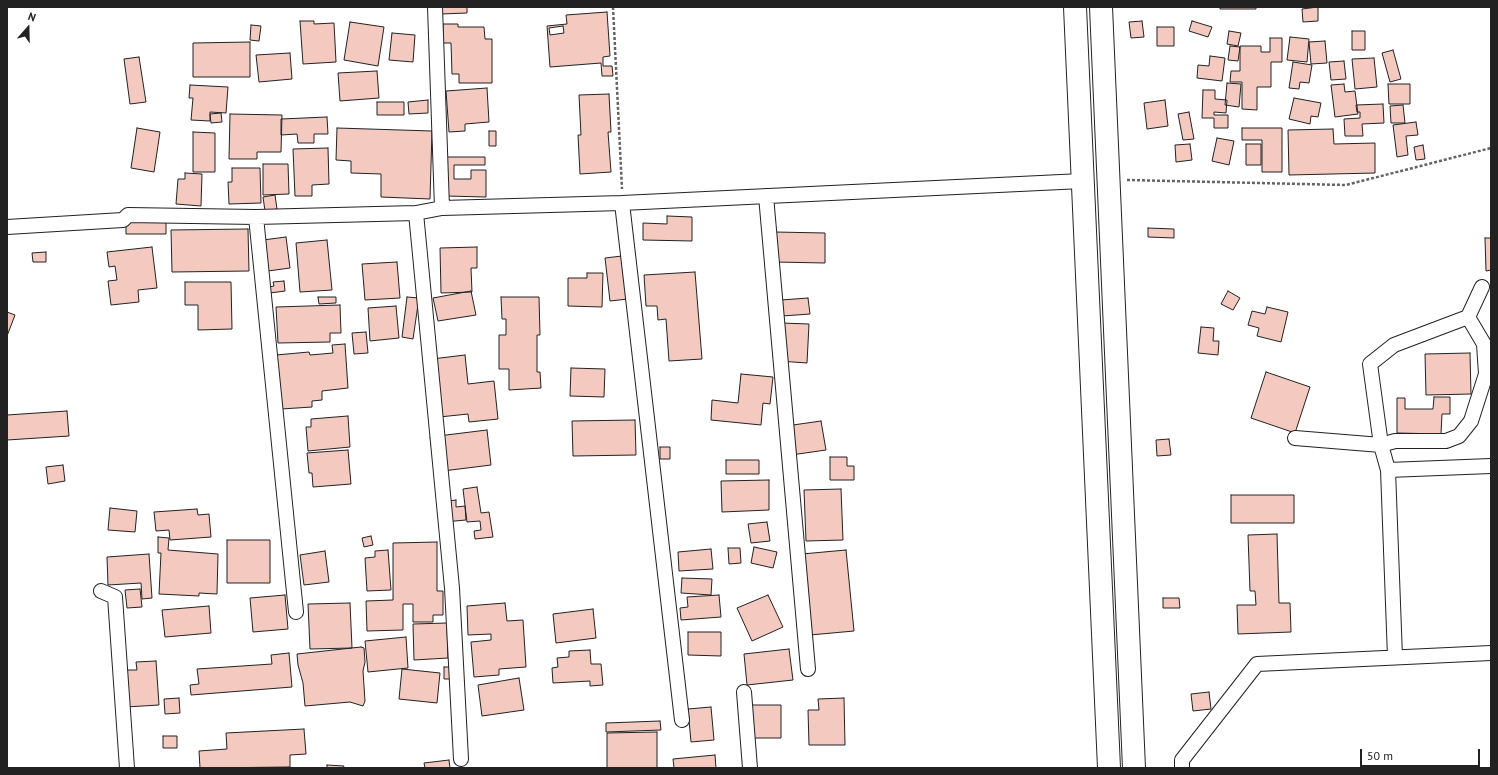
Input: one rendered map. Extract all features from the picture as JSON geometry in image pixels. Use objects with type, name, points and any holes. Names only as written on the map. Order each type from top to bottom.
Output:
[{"type":"highway","points":[[1075,7],[1109,768]]},
{"type":"highway","points":[[1101,7],[1134,768]]},
{"type":"street","points":[[435,7],[442,208]]},
{"type":"street","points":[[7,227],[123,220],[128,215],[256,217],[416,213],[442,208],[622,203],[1082,181]]},
{"type":"street","points":[[766,196],[808,669]]},
{"type":"street","points":[[622,203],[682,720]]},
{"type":"street","points":[[416,213],[452,588],[461,758]]},
{"type":"street","points":[[256,217],[296,612]]},
{"type":"street","points":[[1395,657],[1388,470],[1381,445],[1370,364],[1394,345],[1468,317],[1482,287]]},
{"type":"street","points":[[1295,438],[1381,445],[1395,441],[1446,441],[1459,436],[1471,421],[1486,374],[1484,344],[1468,317]]},
{"type":"street","points":[[1388,470],[1491,466]]},
{"type":"street","points":[[101,591],[115,597],[127,768]]},
{"type":"street","points":[[1182,768],[1182,760],[1257,664],[1491,653]]},
{"type":"street","points":[[744,692],[750,768]]},
{"type":"path","points":[[613,7],[622,203]]},
{"type":"path","points":[[1108,180],[1346,185],[1491,148]]},
{"type":"building","points":[[440,7],[467,7],[467,13],[441,14]]},
{"type":"building","points":[[1220,7],[1256,7],[1256,9],[1220,9]]},
{"type":"building","points":[[1318,7],[1318,21],[1303,22],[1302,9]]},
{"type":"building","points":[[607,12],[610,56],[603,57],[603,66],[612,66],[613,76],[602,76],[601,63],[550,67],[547,26],[567,24],[566,15]]},
{"type":"building","points":[[300,21],[314,21],[314,24],[334,23],[336,62],[303,64]]},
{"type":"building","points":[[1142,21],[1144,37],[1131,38],[1129,22]]},
{"type":"building","points":[[1192,21],[1212,27],[1208,37],[1189,31]]},
{"type":"building","points":[[350,22],[384,27],[378,66],[344,60]]},
{"type":"building","points":[[443,24],[458,24],[458,27],[484,27],[485,39],[492,39],[492,83],[459,83],[459,74],[452,74],[451,43],[443,43]]},
{"type":"building","points":[[251,25],[261,26],[259,41],[250,40]]},
{"type":"building","points":[[563,26],[564,33],[550,35],[549,28]]},
{"type":"building","points":[[1157,27],[1174,27],[1174,46],[1157,46]]},
{"type":"building","points":[[1229,31],[1241,33],[1238,46],[1227,44]]},
{"type":"building","points":[[1352,31],[1365,31],[1365,50],[1352,50]]},
{"type":"building","points":[[392,33],[415,35],[413,62],[389,60]]},
{"type":"building","points":[[1290,37],[1309,39],[1307,62],[1287,60]]},
{"type":"building","points":[[1270,38],[1282,38],[1282,62],[1271,62],[1271,87],[1257,87],[1257,110],[1242,109],[1242,82],[1230,82],[1231,71],[1240,71],[1240,46],[1261,46],[1261,52],[1270,52]]},
{"type":"building","points":[[1325,41],[1327,63],[1311,64],[1309,42]]},
{"type":"building","points":[[250,42],[250,77],[193,77],[193,43]]},
{"type":"building","points":[[1230,46],[1240,47],[1238,61],[1228,60]]},
{"type":"building","points":[[1393,50],[1401,79],[1390,82],[1382,53]]},
{"type":"building","points":[[290,53],[292,79],[259,82],[256,55]]},
{"type":"building","points":[[1210,56],[1225,58],[1222,81],[1197,78],[1198,65],[1209,66]]},
{"type":"building","points":[[139,57],[146,102],[130,104],[124,59]]},
{"type":"building","points":[[1374,58],[1377,87],[1355,89],[1352,59]]},
{"type":"building","points":[[1344,61],[1346,79],[1331,80],[1329,62]]},
{"type":"building","points":[[1293,62],[1312,65],[1309,83],[1300,82],[1299,89],[1289,88]]},
{"type":"building","points":[[377,71],[379,98],[340,101],[338,73]]},
{"type":"building","points":[[1227,83],[1241,84],[1239,107],[1225,105]]},
{"type":"building","points":[[1344,84],[1345,92],[1355,91],[1358,114],[1335,117],[1331,85]]},
{"type":"building","points":[[1388,84],[1410,84],[1410,104],[1389,104]]},
{"type":"building","points":[[190,85],[228,87],[226,113],[210,112],[210,121],[191,120],[193,98],[189,98]]},
{"type":"building","points":[[487,88],[489,122],[465,124],[465,131],[449,132],[446,91]]},
{"type":"building","points":[[1203,90],[1215,90],[1215,99],[1227,100],[1226,113],[1214,112],[1214,115],[1228,115],[1228,128],[1214,128],[1214,118],[1202,118]]},
{"type":"building","points":[[609,94],[611,132],[608,132],[611,172],[580,174],[578,135],[581,135],[579,95]]},
{"type":"building","points":[[1294,98],[1321,103],[1318,117],[1311,116],[1310,124],[1289,119]]},
{"type":"building","points":[[428,100],[428,113],[409,114],[408,102]]},
{"type":"building","points":[[1165,100],[1168,126],[1147,129],[1144,103]]},
{"type":"building","points":[[377,102],[404,102],[404,115],[377,115]]},
{"type":"building","points":[[1383,104],[1384,123],[1362,124],[1363,136],[1345,136],[1344,119],[1360,118],[1360,112],[1357,112],[1356,105]]},
{"type":"building","points":[[1403,105],[1405,123],[1391,123],[1390,106]]},
{"type":"building","points":[[1189,112],[1194,139],[1183,140],[1178,114]]},
{"type":"building","points":[[221,113],[222,122],[211,123],[210,114]]},
{"type":"building","points":[[230,114],[282,115],[281,152],[257,152],[257,159],[229,159]]},
{"type":"building","points":[[327,117],[328,134],[314,134],[314,143],[298,143],[297,134],[281,135],[281,119]]},
{"type":"building","points":[[1416,122],[1418,135],[1406,136],[1408,155],[1397,157],[1393,125]]},
{"type":"building","points":[[137,128],[160,132],[154,172],[131,168]]},
{"type":"building","points":[[337,128],[432,131],[430,199],[381,197],[381,174],[351,173],[351,161],[336,160]]},
{"type":"building","points":[[1242,128],[1282,128],[1282,172],[1262,172],[1262,140],[1242,140]]},
{"type":"building","points":[[1333,129],[1334,144],[1375,143],[1375,173],[1289,175],[1288,130]]},
{"type":"building","points":[[489,131],[496,131],[496,146],[489,146]]},
{"type":"building","points":[[193,132],[215,133],[215,172],[193,172]]},
{"type":"building","points":[[1217,138],[1234,141],[1229,165],[1212,161]]},
{"type":"building","points":[[1190,144],[1192,160],[1176,162],[1175,145]]},
{"type":"building","points":[[1246,144],[1261,144],[1261,165],[1246,165]]},
{"type":"building","points":[[1423,145],[1425,159],[1416,160],[1414,147]]},
{"type":"building","points":[[328,148],[329,184],[312,185],[312,196],[295,196],[293,149]]},
{"type":"building","points":[[446,157],[485,157],[485,165],[454,165],[454,179],[471,179],[471,170],[486,170],[486,197],[446,196]]},
{"type":"building","points":[[263,164],[288,164],[289,194],[263,195]]},
{"type":"building","points":[[232,168],[260,168],[261,203],[229,204],[228,182],[232,182]]},
{"type":"building","points":[[185,173],[202,174],[201,206],[176,204],[178,179],[185,179]]},
{"type":"building","points":[[275,195],[277,209],[265,211],[263,197]]},
{"type":"building","points":[[667,216],[692,217],[692,241],[643,240],[643,223],[667,224]]},
{"type":"building","points":[[126,222],[166,222],[166,234],[126,234]]},
{"type":"building","points":[[1148,228],[1174,229],[1174,238],[1148,237]]},
{"type":"building","points":[[248,229],[249,271],[172,272],[171,230]]},
{"type":"building","points":[[775,232],[825,233],[825,263],[775,262]]},
{"type":"building","points":[[286,237],[290,268],[268,271],[263,240]]},
{"type":"building","points":[[1485,238],[1491,238],[1491,270],[1486,271]]},
{"type":"building","points":[[327,240],[332,290],[300,292],[296,243]]},
{"type":"building","points":[[152,247],[157,288],[138,290],[139,302],[111,305],[108,281],[117,280],[115,266],[109,267],[107,252]]},
{"type":"building","points":[[477,247],[477,268],[471,268],[472,292],[441,293],[440,248]]},
{"type":"building","points":[[46,252],[46,262],[33,262],[32,253]]},
{"type":"building","points":[[622,256],[628,299],[610,301],[605,258]]},
{"type":"building","points":[[397,262],[400,298],[365,300],[362,264]]},
{"type":"building","points":[[695,272],[702,359],[669,361],[666,319],[658,320],[657,306],[646,306],[644,275]]},
{"type":"building","points":[[587,273],[603,273],[602,307],[568,306],[568,278],[587,278]]},
{"type":"building","points":[[284,281],[285,291],[270,293],[269,287],[274,286],[273,282]]},
{"type":"building","points":[[185,282],[231,282],[232,329],[198,330],[198,305],[185,305]]},
{"type":"building","points":[[471,291],[476,315],[438,321],[433,298]]},
{"type":"building","points":[[1228,291],[1240,298],[1233,310],[1221,304]]},
{"type":"building","points":[[318,297],[336,297],[336,303],[319,304]]},
{"type":"building","points":[[407,297],[419,298],[413,339],[402,337]]},
{"type":"building","points":[[501,297],[539,297],[540,335],[537,335],[537,372],[540,372],[541,388],[509,390],[509,369],[499,369],[499,335],[506,335],[506,319],[502,319]]},
{"type":"building","points":[[808,298],[810,314],[782,316],[781,300]]},
{"type":"building","points":[[340,305],[341,333],[330,333],[330,342],[278,343],[276,307]]},
{"type":"building","points":[[396,306],[399,338],[370,341],[368,308]]},
{"type":"building","points":[[1267,307],[1288,312],[1281,342],[1257,336],[1259,328],[1248,325],[1252,311],[1265,314]]},
{"type":"building","points":[[7,312],[15,315],[7,336]]},
{"type":"building","points":[[781,323],[809,324],[807,363],[779,361]]},
{"type":"building","points":[[1201,327],[1214,328],[1213,341],[1219,341],[1218,355],[1198,353]]},
{"type":"building","points":[[366,332],[368,353],[354,354],[352,333]]},
{"type":"building","points":[[345,344],[348,388],[322,391],[322,400],[312,401],[312,407],[281,409],[276,355],[309,352],[310,355],[333,353],[332,345]]},
{"type":"building","points":[[1470,353],[1471,394],[1426,395],[1425,354]]},
{"type":"building","points":[[465,355],[468,384],[494,381],[498,419],[469,422],[468,414],[430,418],[432,359]]},
{"type":"building","points":[[571,368],[605,369],[604,397],[570,396]]},
{"type":"building","points":[[1266,372],[1310,387],[1295,433],[1251,418]]},
{"type":"building","points":[[741,374],[773,377],[770,404],[763,403],[761,425],[711,420],[712,400],[738,403]]},
{"type":"building","points":[[1434,397],[1450,397],[1450,414],[1442,414],[1441,434],[1397,433],[1397,398],[1405,398],[1405,409],[1433,409]]},
{"type":"building","points":[[67,411],[69,436],[7,440],[7,415]]},
{"type":"building","points":[[348,416],[350,447],[308,451],[306,427],[311,427],[311,419]]},
{"type":"building","points":[[635,420],[636,455],[573,456],[572,421]]},
{"type":"building","points":[[821,421],[826,450],[791,455],[786,426]]},
{"type":"building","points":[[487,430],[491,465],[435,472],[430,437]]},
{"type":"building","points":[[1169,439],[1171,455],[1157,456],[1156,440]]},
{"type":"building","points":[[660,447],[670,447],[670,459],[660,459]]},
{"type":"building","points":[[348,450],[351,484],[313,487],[312,473],[309,473],[307,453]]},
{"type":"building","points":[[830,457],[847,457],[847,466],[854,466],[854,480],[830,480]]},
{"type":"building","points":[[726,460],[759,460],[759,474],[726,474]]},
{"type":"building","points":[[63,465],[65,481],[48,484],[46,467]]},
{"type":"building","points":[[769,480],[769,510],[722,512],[721,481]]},
{"type":"building","points":[[477,487],[481,513],[489,512],[493,537],[475,539],[474,531],[481,530],[480,521],[467,522],[463,489]]},
{"type":"building","points":[[841,489],[843,540],[806,541],[804,490]]},
{"type":"building","points":[[1231,495],[1294,495],[1294,523],[1231,523]]},
{"type":"building","points":[[456,500],[456,507],[465,506],[466,520],[444,522],[441,502]]},
{"type":"building","points":[[110,508],[137,511],[135,532],[108,530]]},
{"type":"building","points":[[197,509],[198,515],[209,514],[211,537],[170,540],[169,530],[156,531],[154,512]]},
{"type":"building","points":[[767,522],[770,541],[751,543],[748,524]]},
{"type":"building","points":[[1277,534],[1279,603],[1290,603],[1291,632],[1238,634],[1237,605],[1256,605],[1255,591],[1250,591],[1248,535]]},
{"type":"building","points":[[371,536],[373,545],[364,547],[362,538]]},
{"type":"building","points":[[158,537],[169,538],[168,550],[218,554],[217,594],[199,593],[199,596],[159,594],[161,553],[158,553]]},
{"type":"building","points":[[227,540],[270,540],[270,583],[227,583]]},
{"type":"building","points":[[437,542],[437,591],[443,591],[443,615],[433,615],[433,622],[413,622],[413,604],[403,604],[403,630],[367,631],[366,601],[393,600],[393,543]]},
{"type":"building","points":[[754,547],[777,552],[773,568],[751,563]]},
{"type":"building","points":[[728,548],[740,548],[741,563],[729,564]]},
{"type":"building","points":[[711,549],[713,569],[679,571],[678,552]]},
{"type":"building","points":[[388,550],[391,590],[367,591],[365,558],[375,557],[375,551]]},
{"type":"building","points":[[846,550],[854,631],[810,635],[802,554]]},
{"type":"building","points":[[325,551],[329,582],[304,585],[300,555]]},
{"type":"building","points":[[149,554],[152,598],[142,599],[141,583],[108,585],[107,557]]},
{"type":"building","points":[[682,578],[712,579],[711,595],[681,593]]},
{"type":"building","points":[[140,589],[142,607],[127,608],[125,590]]},
{"type":"building","points":[[285,595],[288,629],[253,632],[250,598]]},
{"type":"building","points":[[719,595],[721,617],[681,620],[680,608],[688,607],[687,597]]},
{"type":"building","points":[[768,595],[783,627],[752,641],[737,608]]},
{"type":"building","points":[[1163,598],[1179,598],[1180,608],[1163,608]]},
{"type":"building","points":[[350,603],[352,648],[310,649],[308,604]]},
{"type":"building","points":[[505,603],[507,621],[523,620],[526,667],[499,669],[499,675],[474,677],[471,642],[491,640],[491,634],[468,635],[467,606]]},
{"type":"building","points":[[209,606],[211,633],[165,637],[162,610]]},
{"type":"building","points":[[593,609],[596,638],[556,643],[553,614]]},
{"type":"building","points":[[447,623],[448,658],[414,660],[413,624]]},
{"type":"building","points":[[688,632],[721,632],[721,656],[688,655]]},
{"type":"building","points":[[406,637],[408,668],[368,672],[365,641]]},
{"type":"building","points":[[361,647],[364,648],[365,662],[363,671],[365,701],[363,706],[350,702],[305,706],[303,683],[298,665],[297,654]]},
{"type":"building","points":[[789,649],[793,680],[747,685],[744,654]]},
{"type":"building","points":[[590,650],[591,664],[601,664],[603,685],[590,686],[590,681],[553,683],[552,668],[558,667],[557,658],[569,657],[569,651]]},
{"type":"building","points":[[289,653],[292,687],[191,695],[190,685],[199,684],[197,669],[272,664],[271,655]]},
{"type":"building","points":[[156,661],[159,705],[126,707],[124,670],[137,670],[136,662]]},
{"type":"building","points":[[444,667],[451,667],[452,679],[444,679]]},
{"type":"building","points":[[402,669],[440,673],[437,703],[399,699]]},
{"type":"building","points":[[519,678],[524,710],[482,716],[478,685]]},
{"type":"building","points":[[1209,692],[1211,709],[1193,711],[1191,694]]},
{"type":"building","points":[[179,698],[180,713],[165,714],[164,699]]},
{"type":"building","points":[[844,698],[845,745],[809,745],[808,710],[819,710],[818,699]]},
{"type":"building","points":[[752,705],[781,705],[781,738],[752,738]]},
{"type":"building","points":[[711,707],[714,740],[691,742],[688,709]]},
{"type":"building","points":[[660,721],[661,730],[606,732],[606,723]]},
{"type":"building","points":[[304,729],[306,754],[290,755],[290,767],[200,768],[199,751],[227,749],[226,733]]},
{"type":"building","points":[[657,732],[657,768],[607,768],[607,733]]},
{"type":"building","points":[[163,736],[177,736],[177,748],[163,748]]},
{"type":"building","points":[[715,755],[716,768],[674,768],[673,759]]},
{"type":"building","points":[[449,760],[450,768],[425,768],[424,763]]},
{"type":"building","points":[[327,765],[344,766],[343,768],[327,768]]}]
